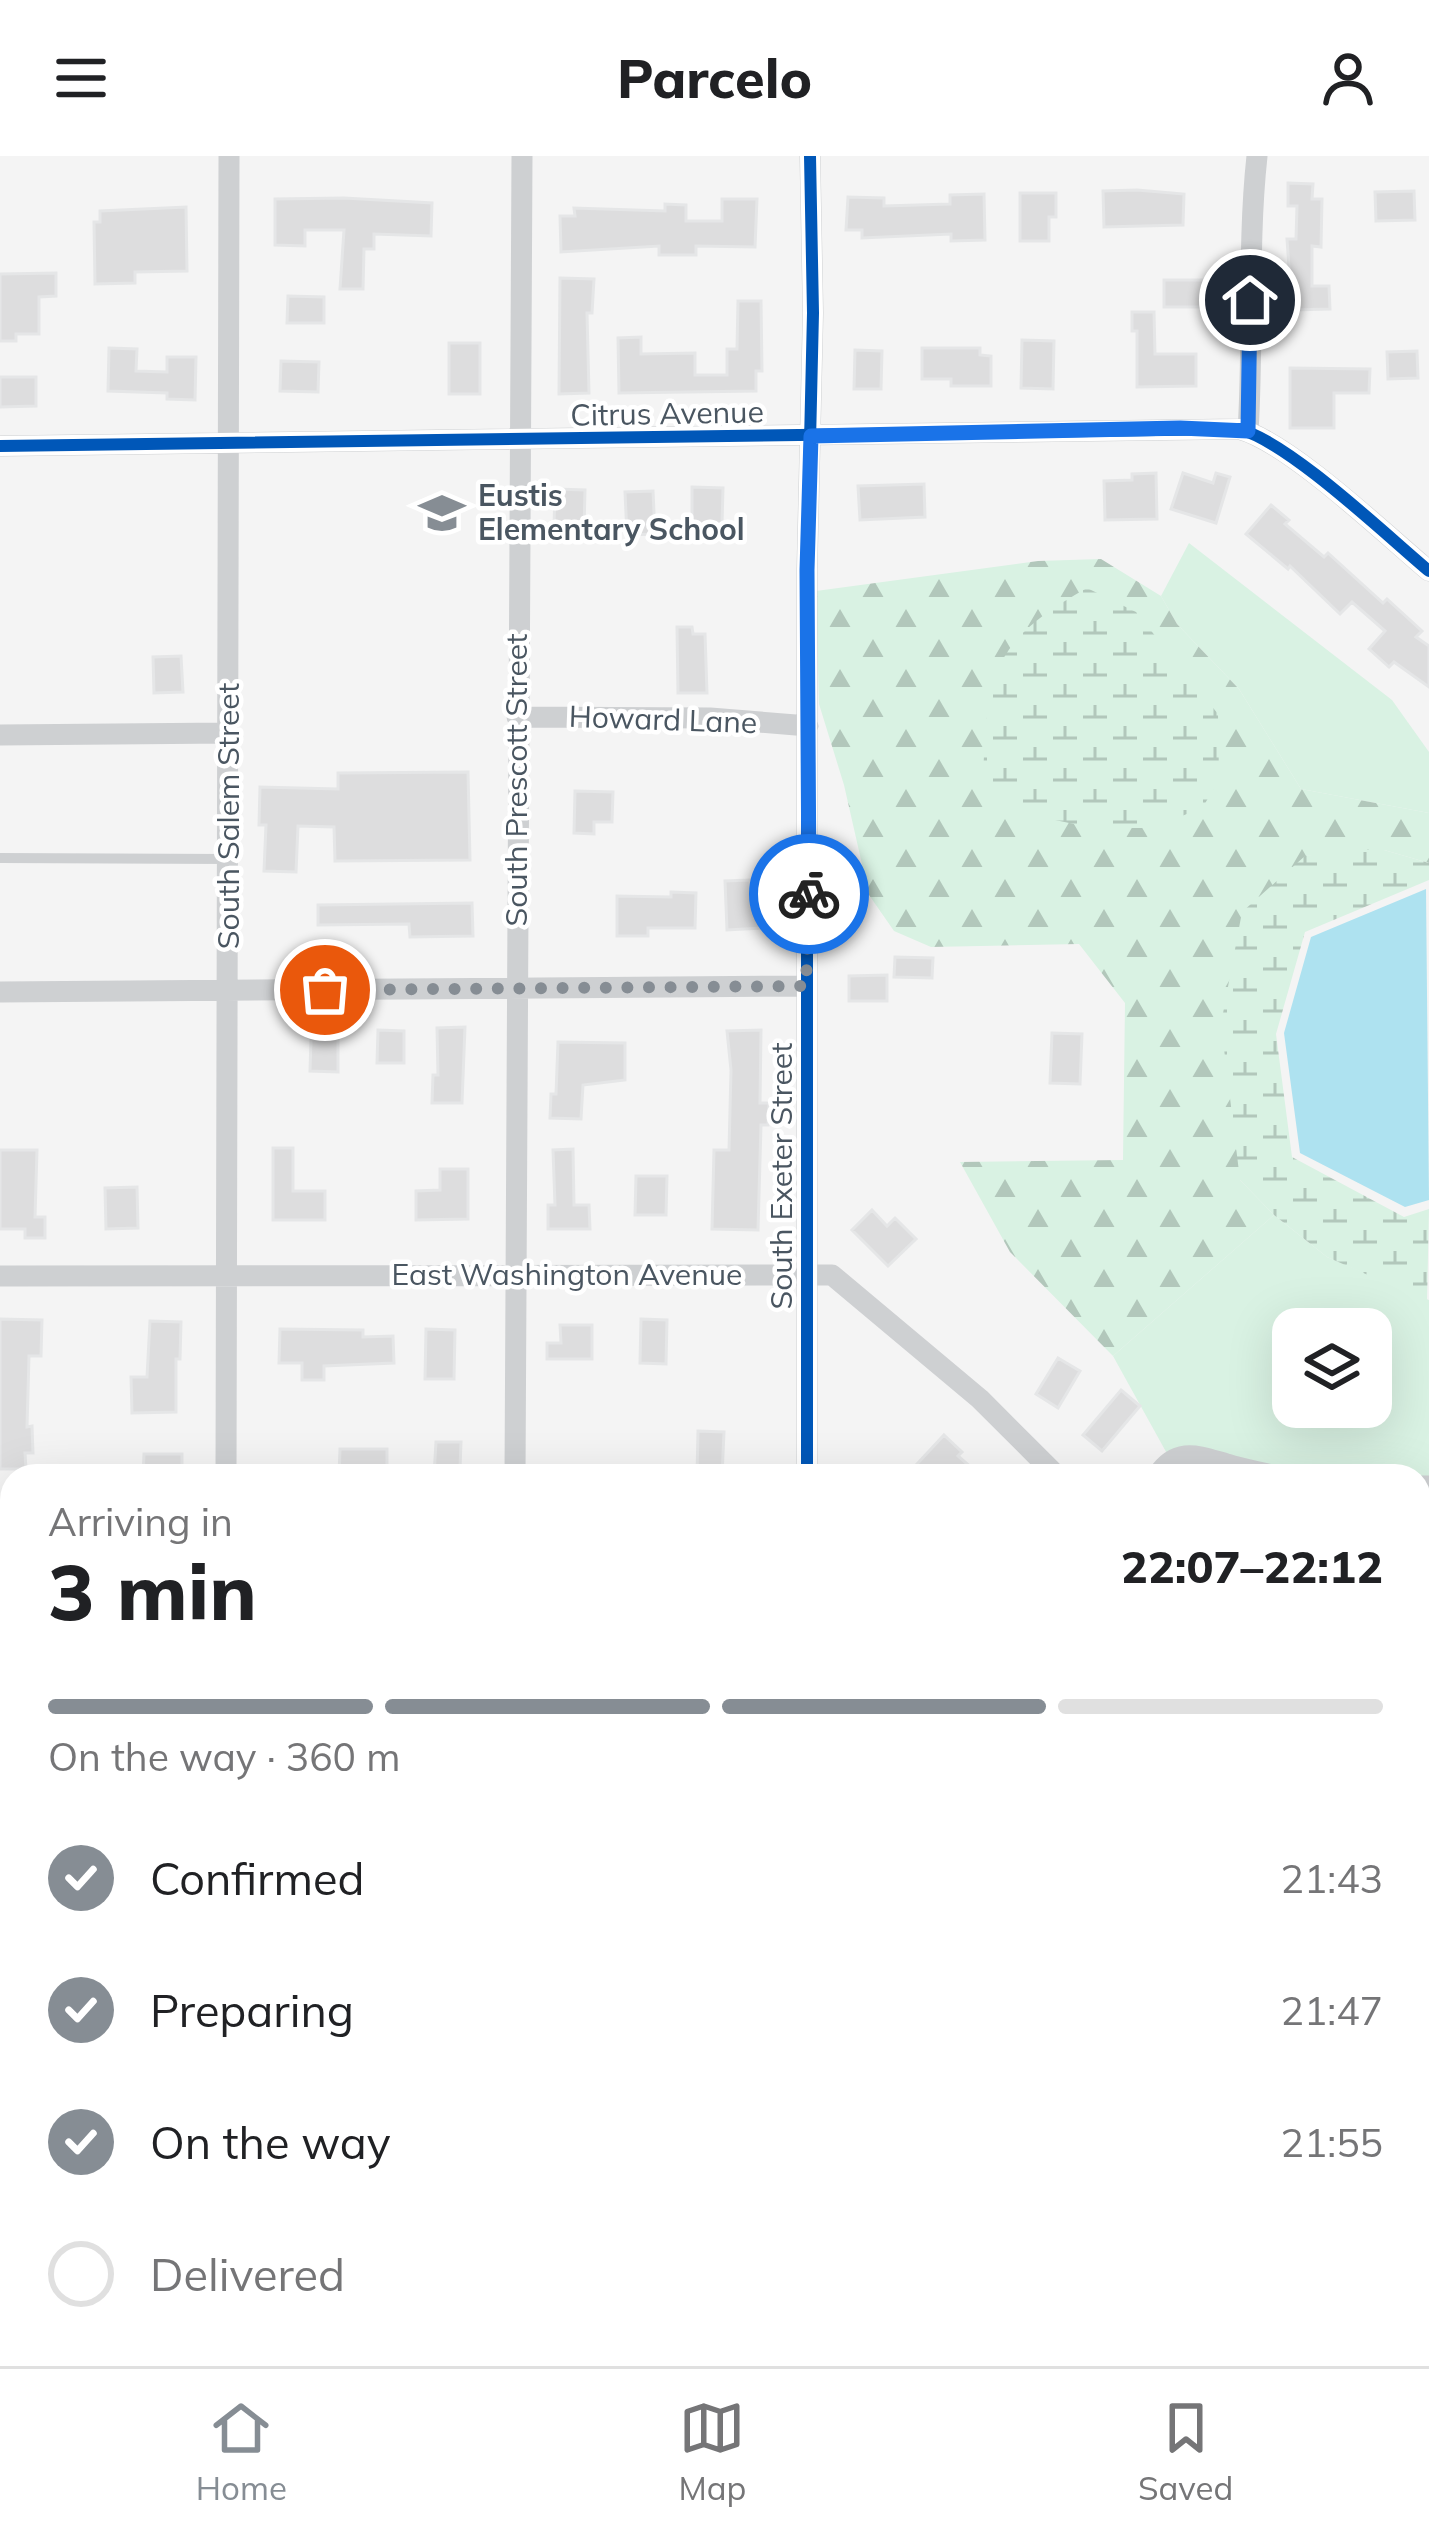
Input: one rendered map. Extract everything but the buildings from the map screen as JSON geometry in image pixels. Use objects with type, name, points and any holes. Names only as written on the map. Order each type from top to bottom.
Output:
[{"type":"street","name":"South Salem Street","points":[[226,1464],[229,156]]},
{"type":"street","name":"South Prescott Street","points":[[514,1464],[523,156]]},
{"type":"street","name":"South Exeter Street","points":[[807,1464],[810,156]]},
{"type":"street","points":[[1248,431],[1249,262],[1257,156]]},
{"type":"street","name":"Citrus Avenue","points":[[0,446],[1180,428],[1248,431],[1296,461],[1429,572]]},
{"type":"street","name":"Howard Lane","points":[[517,717],[710,718],[808,726]]},
{"type":"street","points":[[0,735],[228,733]]},
{"type":"street","points":[[0,992],[806,986]]},
{"type":"street","name":"East Washington Avenue","points":[[0,1276],[832,1275],[980,1399],[1046,1464]]},
{"type":"street","points":[[1167,1464],[1180,1455],[1197,1454],[1233,1464]]},
{"type":"lane","points":[[0,858],[228,859]]},
{"type":"green space","points":[[1189,543],[1392,700],[1429,752],[1429,813],[1301,789],[1239,689],[1177,624],[1161,596]]},
{"type":"green space","points":[[1101,559],[1161,596],[1177,624],[1239,689],[1301,789],[1429,813],[1429,863],[1384,850],[1305,856],[1240,1180],[1274,1215],[1113,1356],[1010,1252],[960,1162],[1123,1160],[1125,1003],[1079,944],[931,947],[894,931],[869,895],[844,785],[819,704],[816,591],[1038,561]]},
{"type":"green space","points":[[1087,588],[1136,612],[1218,714],[1219,779],[1203,807],[1154,828],[1093,828],[1036,816],[983,776],[988,710],[1001,663],[1031,626]]},
{"type":"green space","points":[[1384,850],[1429,863],[1429,880],[1305,932],[1276,1034],[1292,1157],[1404,1217],[1429,1209],[1427,1301],[1327,1257],[1274,1215],[1240,1180],[1221,1024],[1242,912],[1305,856]]},
{"type":"green space","points":[[1274,1215],[1327,1257],[1429,1300],[1429,1464],[1187,1464],[1170,1459],[1113,1356]]},
{"type":"water","points":[[1426,889],[1429,1200],[1405,1207],[1300,1153],[1284,1033],[1311,937]]},
{"type":"cycle path","points":[[807,1464],[810,156]]},
{"type":"cycle path","points":[[0,446],[1239,429],[1310,470],[1429,571]]},
{"type":"way so far","points":[[325,990],[806,986],[809,894]]},
{"type":"place","name":"Eustis Elementary School","points":[[442,513]]},
{"type":"route","points":[[809,894],[811,436],[1180,428],[1248,431],[1250,300]]}]
